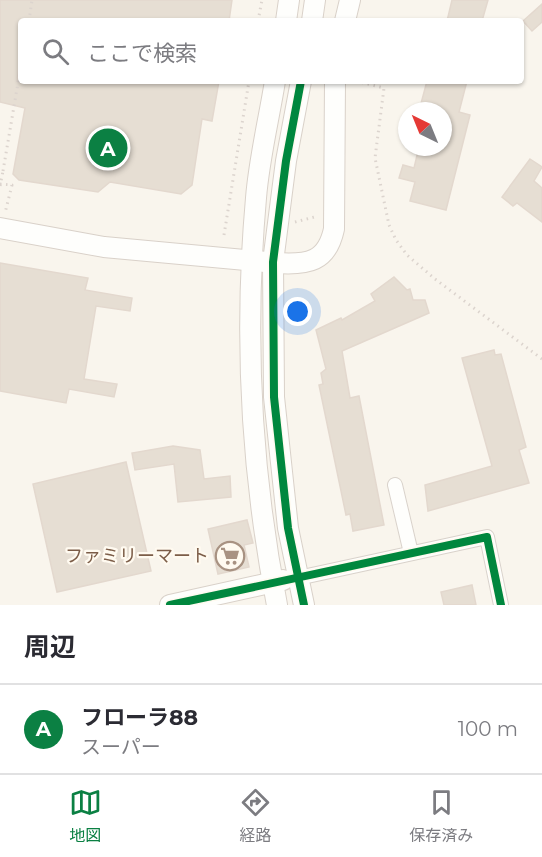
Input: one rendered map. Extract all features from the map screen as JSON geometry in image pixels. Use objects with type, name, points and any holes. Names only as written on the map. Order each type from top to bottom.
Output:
[{"type":"street","points":[[286,18],[289,0]]},
{"type":"street","points":[[312,18],[315,0]]},
{"type":"street","points":[[346,18],[351,0]]},
{"type":"street","points":[[275,84],[256,196],[250,337],[258,491],[277,605]]},
{"type":"street","points":[[301,84],[273,262],[274,397],[288,528],[304,605]]},
{"type":"street","points":[[1,228],[104,247],[294,264],[324,255],[331,245],[334,212],[335,84]]},
{"type":"street","points":[[395,485],[411,553]]},
{"type":"street","points":[[170,605],[272,581],[298,578],[487,537],[501,605]]},
{"type":"path","points":[[29,18],[32,0]]},
{"type":"path","points":[[259,18],[262,0]]},
{"type":"path","points":[[1,228],[12,185],[0,185],[18,83]]},
{"type":"path","points":[[224,235],[249,84]]},
{"type":"path","points":[[368,84],[384,88],[375,158],[388,225],[396,240],[407,255],[435,279],[542,359]]},
{"type":"path","points":[[278,226],[334,212]]},
{"type":"building","points":[[0,0],[232,0],[229,18],[18,18],[18,84],[218,84],[212,121],[202,119],[192,185],[181,194],[110,182],[98,192],[19,180],[13,174],[25,108],[0,102]]},
{"type":"building","points":[[452,0],[488,0],[483,18],[448,18]]},
{"type":"building","points":[[542,4],[542,22],[532,31],[524,20]]},
{"type":"building","points":[[426,84],[466,84],[459,112],[470,115],[446,210],[410,201],[415,182],[399,178],[403,165],[414,168],[417,156],[452,156],[452,102],[421,102]]},
{"type":"building","points":[[530,159],[542,167],[534,181],[542,188],[542,222],[517,203],[513,206],[502,197]]},
{"type":"building","points":[[0,263],[88,278],[85,290],[132,298],[130,311],[96,306],[84,379],[117,384],[114,397],[69,389],[66,403],[0,391]]},
{"type":"building","points":[[394,277],[407,290],[410,289],[413,300],[425,300],[429,313],[342,351],[350,398],[359,396],[384,525],[353,531],[350,514],[346,515],[319,385],[323,384],[321,373],[326,369],[316,330],[341,318],[342,320],[375,301],[371,294]]},
{"type":"building","points":[[494,350],[495,355],[501,354],[526,447],[519,450],[529,483],[428,511],[425,485],[492,466],[462,358]]},
{"type":"building","points":[[173,446],[200,450],[204,479],[230,476],[231,497],[178,502],[174,464],[135,470],[132,453]]},
{"type":"building","points":[[126,462],[151,571],[57,592],[33,484]]},
{"type":"building","name":"ファミリーマート","points":[[247,520],[253,543],[244,545],[249,567],[218,574],[208,529]]},
{"type":"building","points":[[472,585],[476,605],[444,605],[441,592]]},
{"type":"cycle path","points":[[300,84],[286,161],[273,262],[274,397],[288,528],[304,605]]},
{"type":"cycle path","points":[[170,605],[487,537],[501,605]]},
{"type":"place","name":"フローラ88","points":[[108,148]]},
{"type":"place","name":"ファミリーマート","points":[[230,556]]}]
